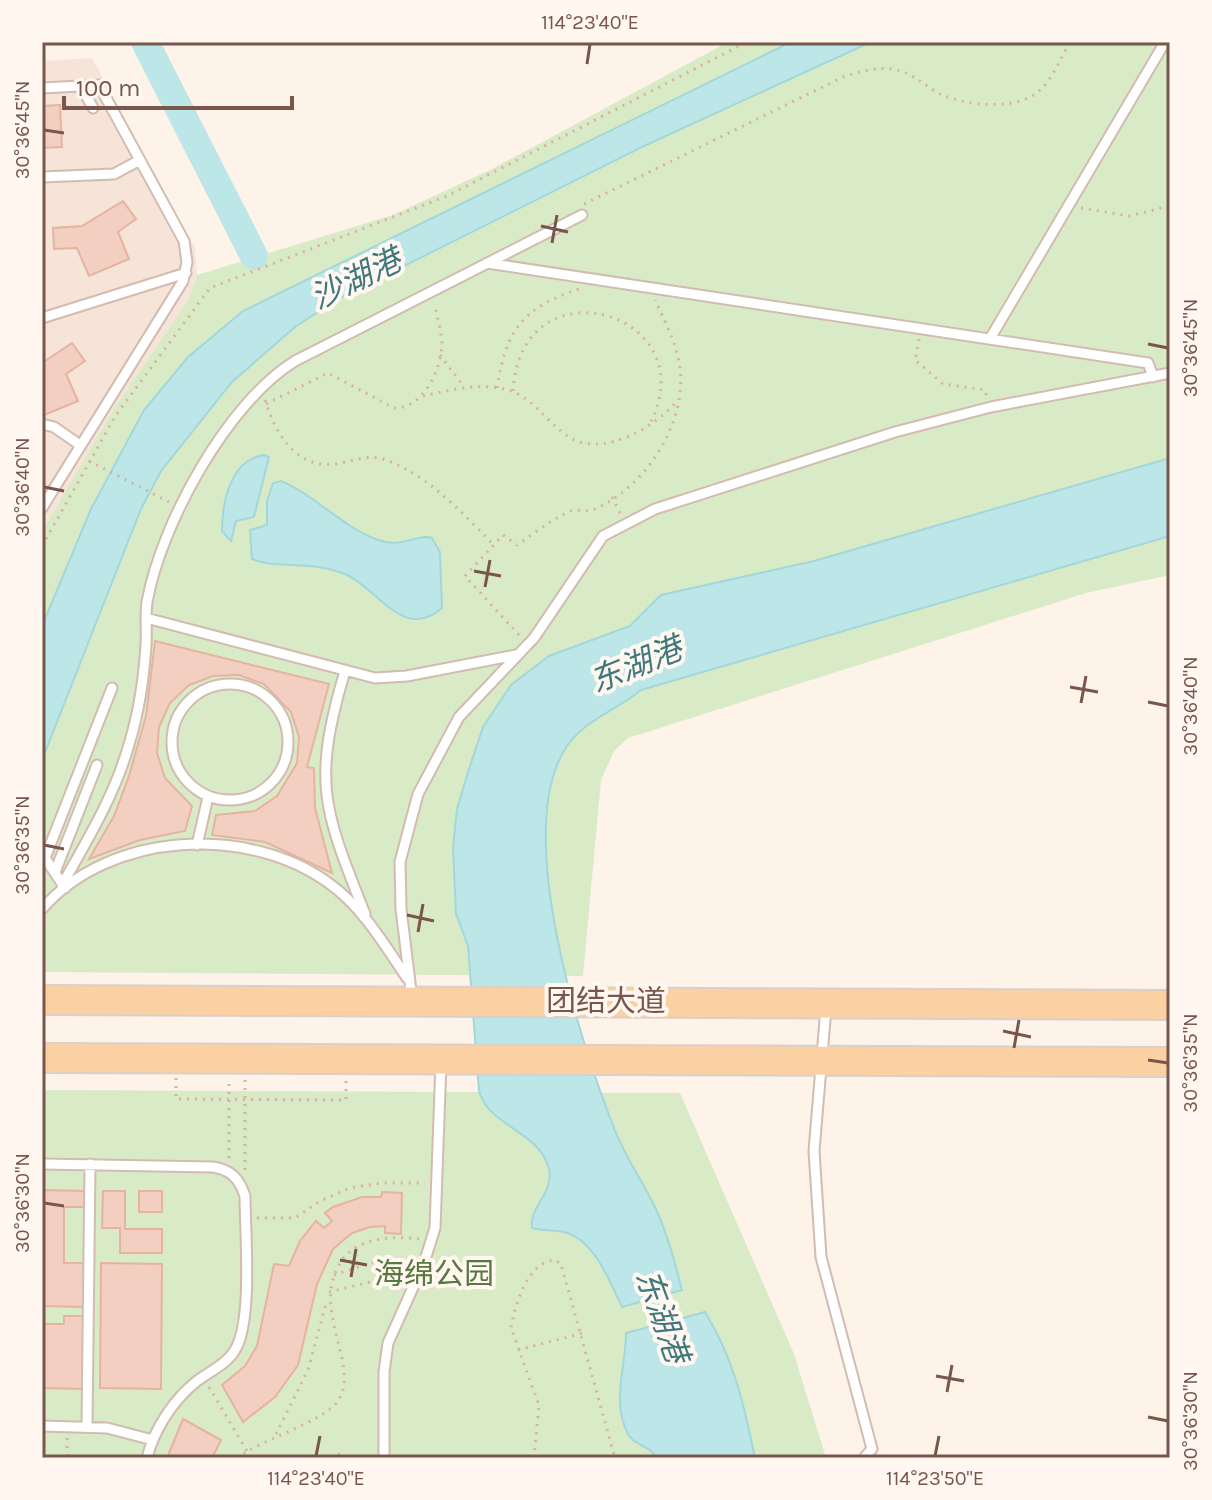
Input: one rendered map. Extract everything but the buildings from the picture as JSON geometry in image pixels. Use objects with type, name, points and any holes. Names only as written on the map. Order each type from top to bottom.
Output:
[{"type":"main road","name":"团结大道","points":[[42,1000],[411,991],[458,1000],[1170,1005]]},
{"type":"main road","name":"团结大道","points":[[42,1058],[1170,1062]]},
{"type":"lane","points":[[991,337],[1165,42]]},
{"type":"lane","points":[[42,88],[99,85],[184,241],[186,273],[169,306],[42,508]]},
{"type":"lane","points":[[81,86],[93,108]]},
{"type":"lane","points":[[42,177],[114,174],[140,160]]},
{"type":"lane","points":[[42,909],[63,886],[100,819],[129,745],[146,644],[149,594],[187,491],[213,448],[261,389],[304,356],[582,215]]},
{"type":"lane","points":[[487,263],[1148,363],[1153,377]]},
{"type":"lane","points":[[42,318],[186,273]]},
{"type":"lane","points":[[411,991],[400,884],[406,828],[424,782],[459,717],[528,645],[599,540],[624,523],[812,458],[991,407],[1170,373]]},
{"type":"lane","points":[[42,424],[50,424],[80,445]]},
{"type":"lane","points":[[146,618],[345,671],[390,679],[518,655]]},
{"type":"lane","points":[[345,671],[327,738],[324,790],[333,834],[367,919],[411,991]]},
{"type":"lane","points":[[236,684],[257,690],[275,704],[286,723],[289,745],[284,767],[271,785],[252,797],[230,801],[208,797],[190,785],[177,767],[172,734],[179,713],[194,696],[214,686],[236,684]]},
{"type":"lane","points":[[63,886],[45,858],[112,688]]},
{"type":"lane","points":[[55,872],[97,765]]},
{"type":"lane","points":[[197,845],[208,797]]},
{"type":"lane","points":[[63,886],[144,851],[197,845],[235,845],[277,854],[330,884],[367,919]]},
{"type":"lane","points":[[827,1002],[814,1151],[819,1242],[827,1289],[872,1449],[864,1458]]},
{"type":"lane","points":[[384,1458],[386,1354],[396,1321],[423,1267],[433,1239],[448,1059]]},
{"type":"lane","points":[[42,1164],[204,1167],[229,1171],[245,1196],[245,1313],[241,1339],[228,1359],[181,1396],[153,1440],[147,1458]]},
{"type":"lane","points":[[87,1426],[90,1164]]},
{"type":"lane","points":[[42,1426],[87,1426],[153,1440]]},
{"type":"path","points":[[42,546],[116,415],[210,288],[220,281],[396,218],[447,196],[747,42]]},
{"type":"path","points":[[582,215],[578,207],[850,75],[877,68],[897,70],[954,99],[998,104],[1017,101],[1040,91],[1070,42]]},
{"type":"path","points":[[1080,208],[1129,216],[1170,206]]},
{"type":"path","points":[[497,388],[505,346],[523,319],[552,299],[605,281]]},
{"type":"path","points":[[423,396],[442,344],[432,291]]},
{"type":"path","points":[[528,645],[465,576],[503,535],[517,545],[569,512],[589,511],[635,482],[653,461],[679,399],[678,360],[655,300]]},
{"type":"path","points":[[513,392],[521,352],[536,332],[569,313],[608,314],[640,334],[659,367],[661,392],[647,428]]},
{"type":"path","points":[[921,327],[915,360],[943,384],[985,390],[991,407]]},
{"type":"path","points":[[440,355],[464,388]]},
{"type":"path","points":[[266,404],[328,373],[394,408],[404,407],[423,396],[464,388],[497,388],[513,392],[534,404],[572,438],[592,442],[619,440],[647,428],[679,399]]},
{"type":"path","points":[[261,389],[275,428],[298,456],[325,465],[368,458],[387,461],[427,483],[494,545]]},
{"type":"path","points":[[89,461],[161,498]]},
{"type":"path","points":[[612,497],[624,523]]},
{"type":"path","points":[[176,1078],[176,1099],[346,1100],[346,1079]]},
{"type":"path","points":[[229,1078],[229,1171]]},
{"type":"path","points":[[245,1078],[245,1196]]},
{"type":"path","points":[[245,1217],[292,1219],[333,1194],[370,1184],[438,1184]]},
{"type":"path","points":[[275,1437],[308,1370],[334,1275],[347,1254],[365,1243],[383,1238],[433,1239]]},
{"type":"path","points":[[334,1275],[389,1259],[423,1267]]},
{"type":"path","points":[[534,1458],[539,1405],[511,1328],[532,1273],[546,1261],[561,1264],[583,1333],[615,1458]]},
{"type":"path","points":[[329,1294],[370,1282],[416,1282]]},
{"type":"path","points":[[239,1457],[328,1410],[341,1396],[343,1372],[329,1294]]},
{"type":"path","points":[[518,1350],[583,1333]]},
{"type":"path","points":[[200,1379],[216,1395],[247,1451]]},
{"type":"path","points":[[66,1426],[67,1458]]},
{"type":"path","points":[[333,1458],[336,1453],[349,1458]]},
{"type":"shaded area","points":[[92,58],[195,248],[197,275],[188,300],[115,407],[42,531],[42,61]]},
{"type":"green space","points":[[728,42],[1170,42],[1170,575],[1086,593],[628,738],[614,751],[601,780],[583,976],[42,972],[42,531],[115,407],[188,300],[197,275],[393,215],[492,169]]},
{"type":"green space","name":"海绵公园","points":[[42,1090],[680,1093],[794,1354],[826,1458],[42,1458]]},
{"type":"water","name":"沙湖港","points":[[791,42],[871,42],[644,146],[338,299],[295,327],[232,382],[161,471],[141,509],[42,760],[42,626],[91,509],[144,410],[188,357],[243,311]]},
{"type":"water","points":[[264,455],[269,457],[254,517],[236,521],[231,541],[222,531],[230,484],[243,465]]},
{"type":"water","points":[[1170,458],[1170,536],[641,690],[590,723],[565,749],[551,786],[546,832],[557,938],[600,1090],[618,1139],[660,1219],[682,1290],[622,1307],[600,1263],[584,1243],[564,1232],[532,1228],[534,1213],[550,1178],[544,1156],[526,1137],[493,1113],[479,1091],[468,946],[456,914],[453,848],[457,809],[483,727],[511,685],[549,656],[630,626],[661,595],[814,561]]},
{"type":"water","points":[[281,481],[352,527],[378,540],[395,543],[421,537],[432,538],[440,552],[442,608],[429,617],[404,617],[360,583],[336,571],[252,559],[250,530],[267,525],[267,501],[273,483]]},
{"type":"water","points":[[705,1312],[731,1365],[755,1458],[656,1458],[650,1450],[631,1438],[623,1422],[620,1397],[626,1333]]},
{"type":"waterway","points":[[145,42],[254,256]]},
{"type":"waterway","name":"东湖港","points":[[643,1263],[678,1359]]}]
